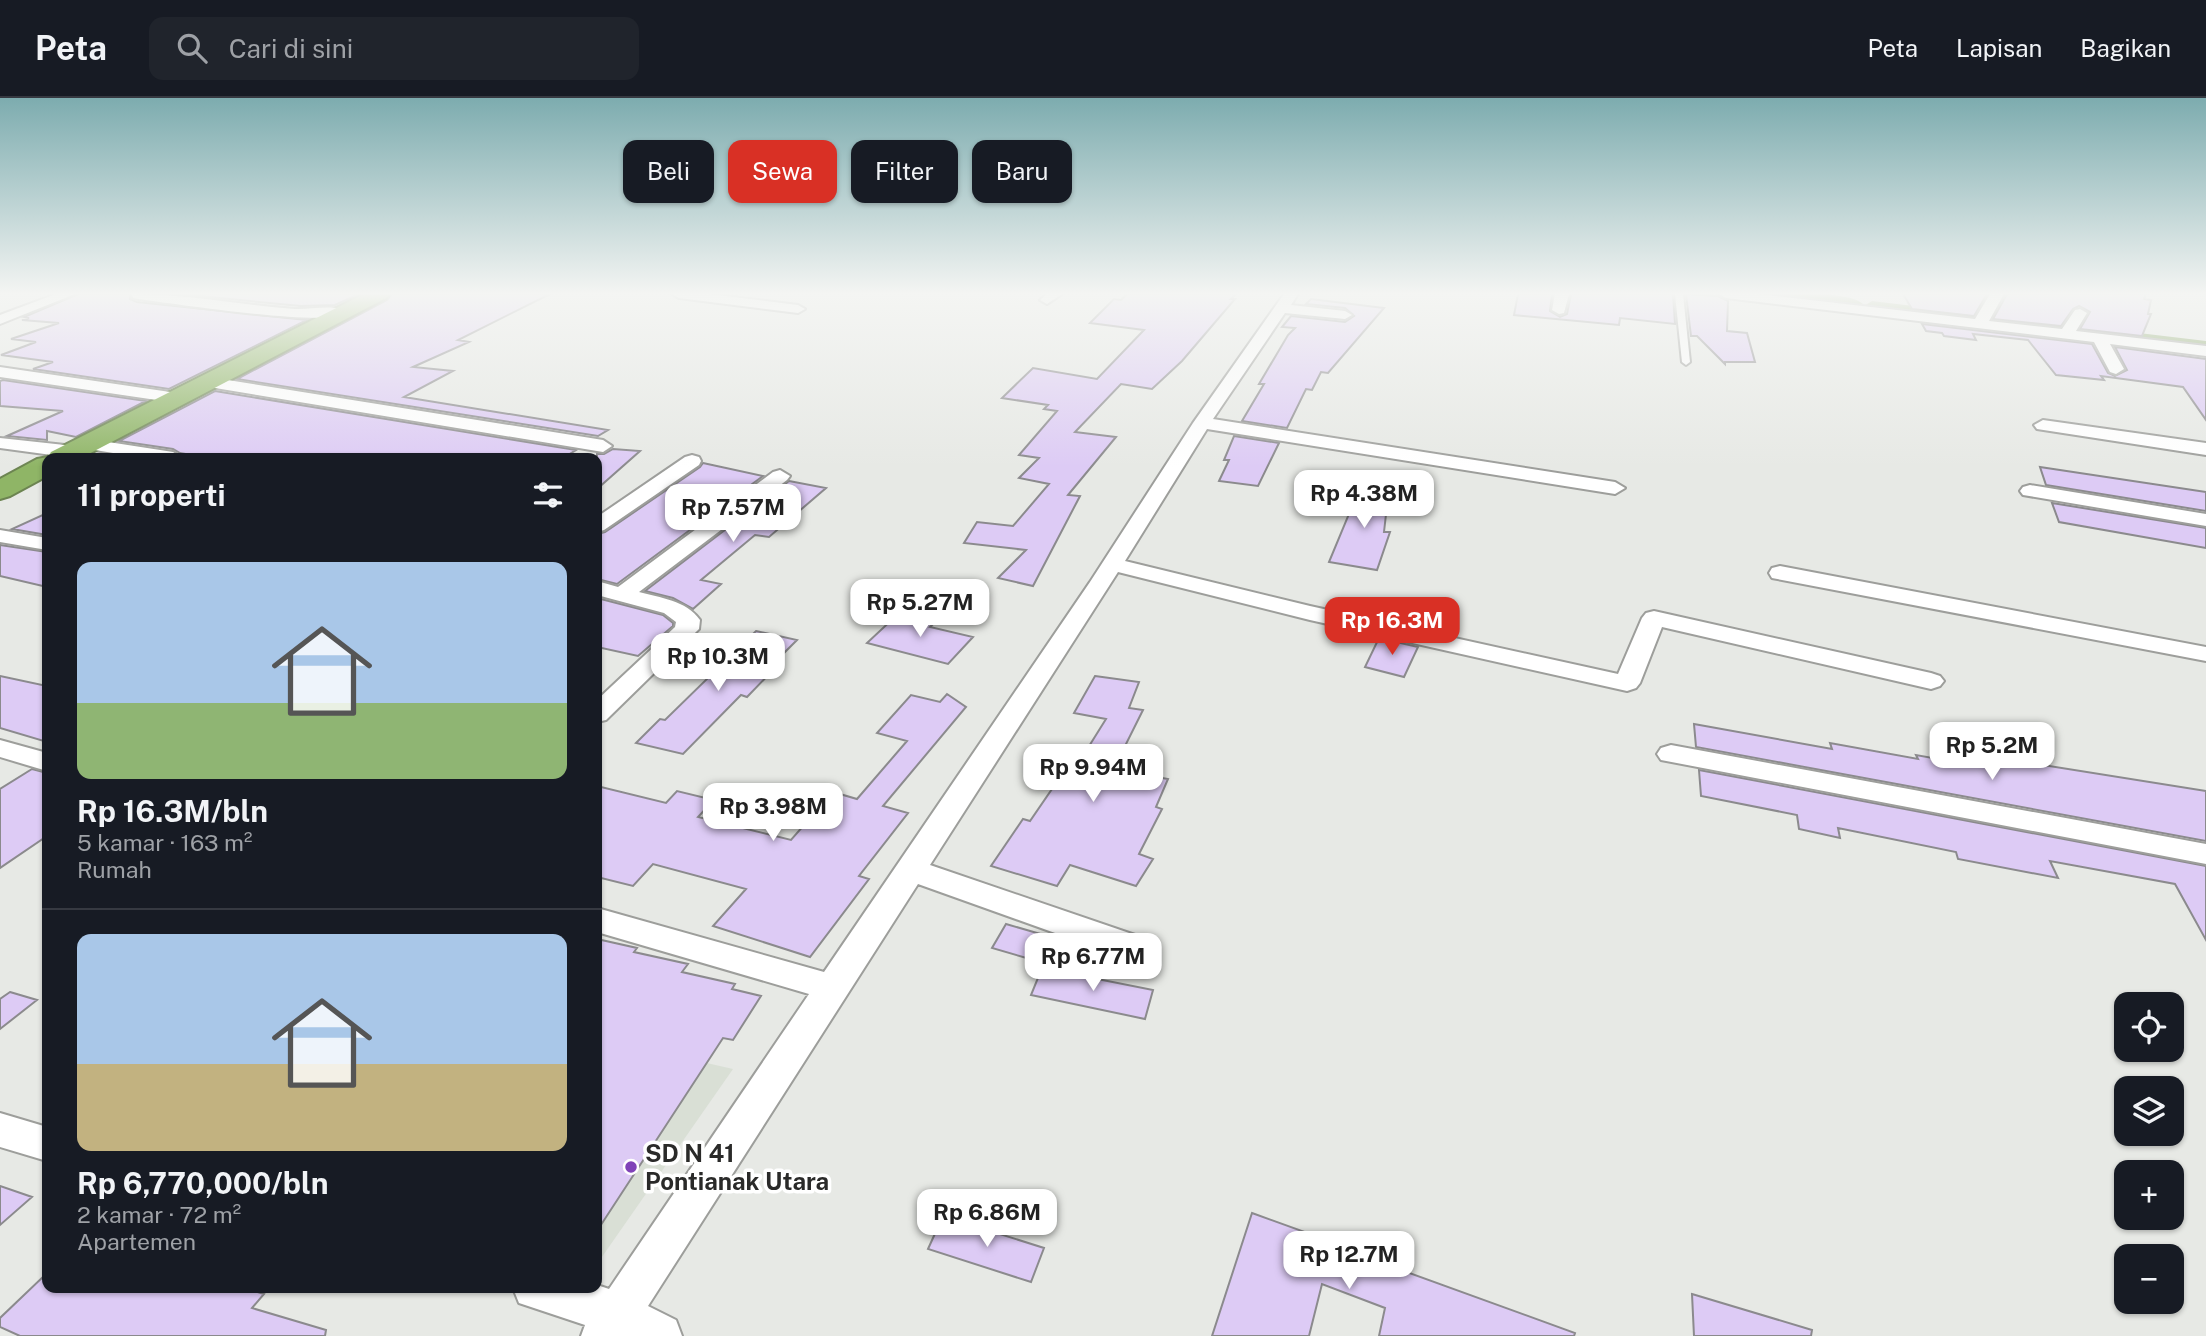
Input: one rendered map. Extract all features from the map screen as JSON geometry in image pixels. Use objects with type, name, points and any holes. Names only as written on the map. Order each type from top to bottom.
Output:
[{"type":"highway","points":[[74,451],[267,352]]},
{"type":"highway","points":[[0,490],[42,469]]},
{"type":"street","points":[[610,1324],[1251,352]]},
{"type":"street","points":[[2107,352],[2116,369]]},
{"type":"street","points":[[0,372],[177,398]]},
{"type":"street","points":[[209,382],[603,446]]},
{"type":"street","points":[[1202,423],[1615,488]]},
{"type":"street","points":[[2043,425],[2206,449]]},
{"type":"street","points":[[0,443],[102,453]]},
{"type":"street","points":[[602,523],[692,461]]},
{"type":"street","points":[[606,593],[780,476]]},
{"type":"street","points":[[2030,491],[2206,520]]},
{"type":"street","points":[[0,536],[42,543]]},
{"type":"street","points":[[1113,564],[1310,612],[1626,683],[1654,618],[1931,681]]},
{"type":"street","points":[[1780,573],[2206,654]]},
{"type":"street","points":[[602,709],[687,629],[688,620],[672,608],[606,593]]},
{"type":"street","points":[[0,748],[42,761]]},
{"type":"street","points":[[1671,754],[2206,854]]},
{"type":"street","points":[[911,870],[1123,944]]},
{"type":"street","points":[[602,921],[834,988]]},
{"type":"street","points":[[0,1130],[42,1143]]},
{"type":"street","points":[[545,1293],[610,1324],[660,1336]]},
{"type":"lane","points":[[1685,352],[1686,362]]},
{"type":"shaded area","name":"SD N 41 Pontianak Utara","points":[[602,1039],[733,1069],[602,1257]]},
{"type":"building","points":[[10,352],[243,352],[169,389],[33,369],[53,362],[1,355]]},
{"type":"building","points":[[289,352],[447,352],[413,367],[453,371],[404,397],[608,430],[598,436],[237,379]]},
{"type":"building","points":[[1123,352],[1190,352],[1152,389],[1121,384],[1075,432],[1116,437],[1068,495],[1080,496],[1033,586],[998,578],[1026,550],[964,543],[977,522],[1013,526],[1049,484],[1019,478],[1039,458],[1019,455],[1057,411],[1044,409],[1048,405],[1002,398],[1033,368],[1097,379]]},
{"type":"building","points":[[1278,352],[1346,352],[1328,373],[1321,372],[1312,390],[1306,389],[1287,428],[1242,421],[1264,384],[1259,384]]},
{"type":"building","points":[[1713,352],[1752,352],[1755,362],[1725,362]]},
{"type":"building","points":[[2037,352],[2096,352],[2108,373],[2115,376],[2127,370],[2117,352],[2151,352],[2206,359],[2206,420],[2183,387],[2101,376],[2104,380],[2056,375]]},
{"type":"building","points":[[0,381],[146,401],[76,437],[47,431],[47,440],[7,436],[63,411],[0,406]]},
{"type":"building","points":[[215,391],[576,450],[571,453],[180,453],[173,449],[119,441]]},
{"type":"building","points":[[1234,436],[1279,443],[1258,486],[1219,481],[1229,460],[1224,460]]},
{"type":"building","points":[[613,449],[640,451],[602,485],[604,454]]},
{"type":"building","points":[[703,463],[763,476],[617,584],[602,580],[602,533]]},
{"type":"building","points":[[2040,467],[2206,492],[2206,511],[2046,485]]},
{"type":"building","points":[[789,481],[826,488],[769,537],[755,535],[701,580],[721,584],[693,609],[673,598],[645,591]]},
{"type":"building","points":[[1361,485],[1389,488],[1384,532],[1390,532],[1377,570],[1329,562]]},
{"type":"building","points":[[2052,503],[2206,528],[2206,548],[2059,522]]},
{"type":"building","points":[[42,515],[42,534],[12,529]]},
{"type":"building","points":[[0,545],[42,551],[42,586],[0,576]]},
{"type":"building","points":[[602,599],[663,615],[673,623],[673,626],[638,656],[602,648]]},
{"type":"building","points":[[898,614],[934,623],[930,627],[973,637],[948,664],[867,643]]},
{"type":"building","points":[[756,631],[797,640],[771,666],[776,667],[747,697],[741,695],[683,754],[636,743],[660,719],[665,720]]},
{"type":"building","points":[[1379,638],[1418,647],[1404,677],[1365,667]]},
{"type":"building","points":[[0,676],[42,685],[42,741],[0,728]]},
{"type":"building","points":[[1095,676],[1139,682],[1129,708],[1143,710],[1117,762],[1132,766],[1128,772],[1168,779],[1156,807],[1162,809],[1139,854],[1153,859],[1136,886],[1070,865],[1057,886],[991,866],[1023,819],[1030,821],[1063,773],[1071,775],[1106,719],[1074,713]]},
{"type":"building","points":[[947,694],[966,707],[883,806],[908,813],[859,876],[869,879],[810,957],[713,926],[746,889],[653,864],[633,886],[602,878],[602,787],[666,803],[677,791],[714,800],[698,817],[791,840],[833,792],[857,799],[907,741],[877,733],[911,695],[940,702]]},
{"type":"building","points":[[1694,724],[1832,749],[1830,743],[1918,759],[1916,755],[1972,765],[1967,753],[2206,791],[2206,841],[1696,747]]},
{"type":"building","points":[[32,769],[42,772],[42,839],[0,868],[0,789]]},
{"type":"building","points":[[1699,770],[2206,866],[2206,940],[2175,884],[2050,861],[2058,878],[1958,859],[1956,852],[1838,828],[1840,838],[1799,829],[1797,815],[1701,796]]},
{"type":"building","points":[[1006,924],[1051,937],[1037,961],[992,948]]},
{"type":"building","points":[[602,940],[637,948],[634,952],[688,964],[682,972],[735,984],[732,989],[761,996],[733,1040],[723,1038],[602,1223]]},
{"type":"building","points":[[1042,968],[1153,990],[1145,1019],[1031,995]]},
{"type":"building","points":[[10,992],[37,1000],[0,1029],[0,999]]},
{"type":"building","points":[[0,1186],[32,1197],[0,1225]]},
{"type":"building","points":[[1252,1213],[1346,1247],[1350,1233],[1383,1245],[1379,1262],[1575,1333],[1574,1336],[1379,1336],[1385,1308],[1322,1284],[1309,1336],[1212,1336]]},
{"type":"building","points":[[943,1216],[1044,1248],[1031,1282],[928,1249]]},
{"type":"building","points":[[42,1278],[42,1293],[261,1293],[264,1294],[252,1308],[326,1330],[325,1336],[20,1336],[0,1327],[0,1318]]},
{"type":"building","points":[[1692,1294],[1812,1330],[1811,1336],[1694,1336]]},
{"type":"place","name":"SD N 41 Pontianak Utara","points":[[631,1167]]}]
